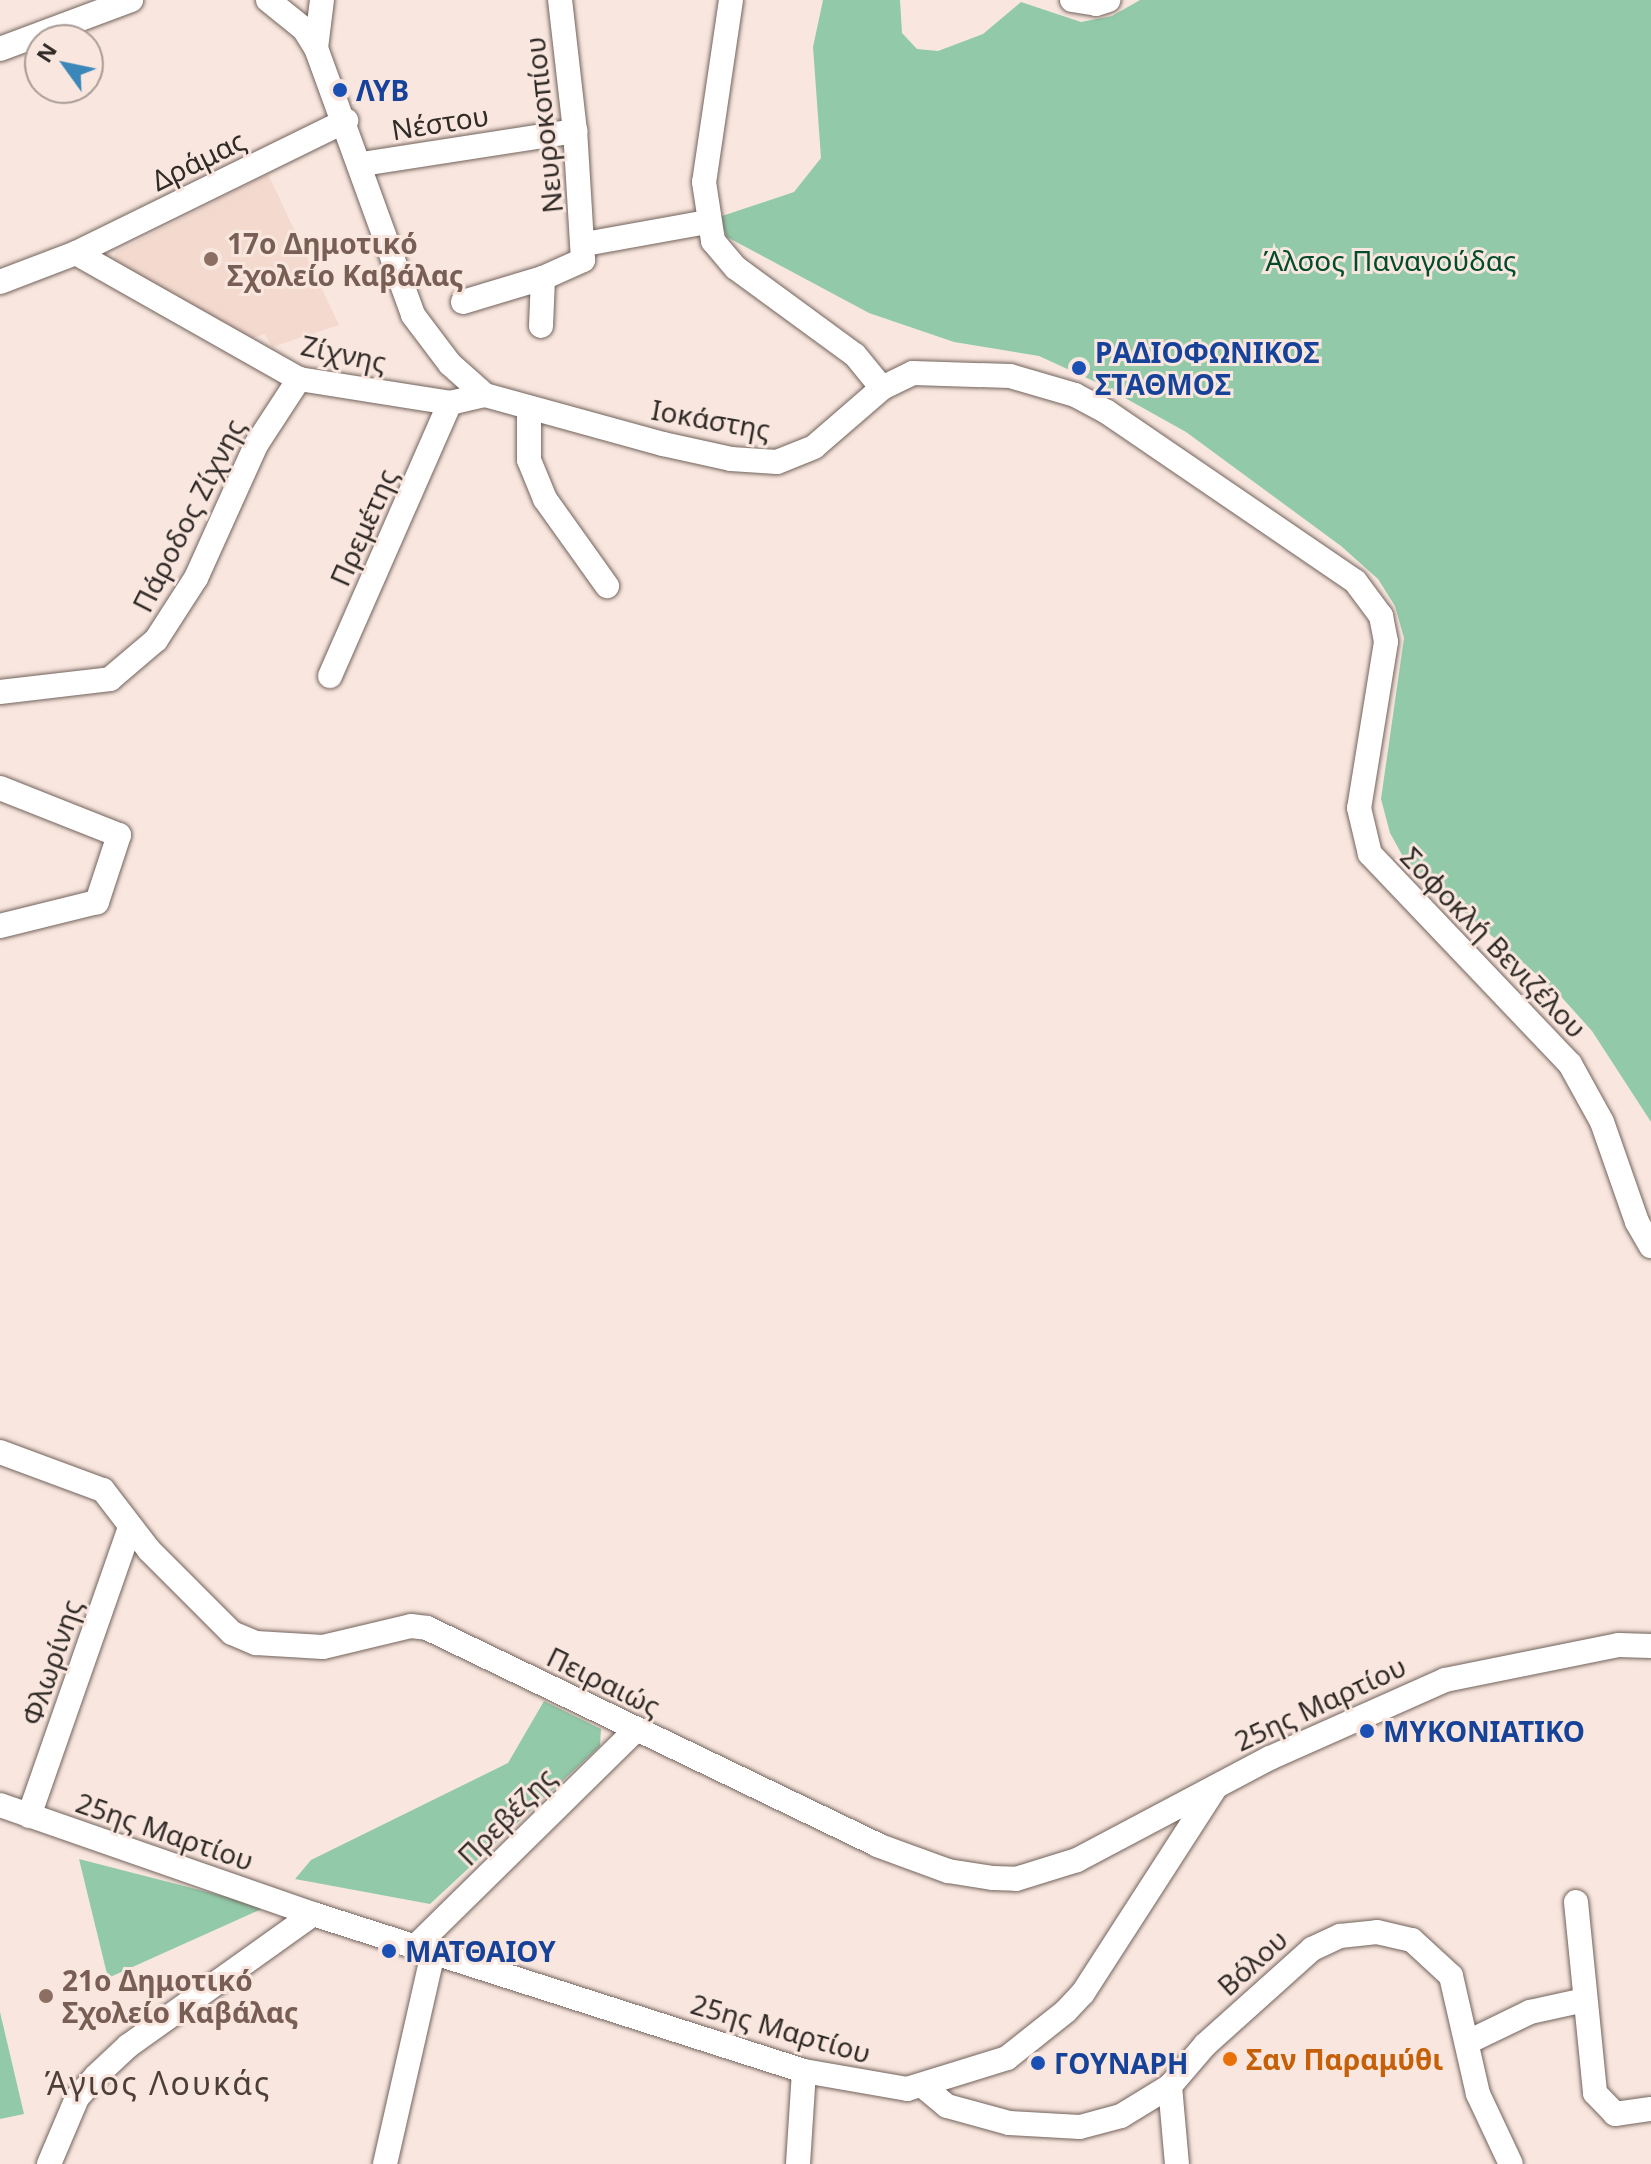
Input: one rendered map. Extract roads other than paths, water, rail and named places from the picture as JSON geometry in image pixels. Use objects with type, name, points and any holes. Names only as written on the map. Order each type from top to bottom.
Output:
[{"type":"street","points":[[0,49],[131,0]]},
{"type":"street","name":"Ιοκάστης","points":[[268,0],[304,29],[316,48],[362,164],[379,227],[413,315],[450,364],[485,395],[529,411],[731,459],[777,462],[814,447],[882,388],[913,373],[938,370],[1010,376],[1075,395],[1134,429],[1355,581]]},
{"type":"street","points":[[316,48],[322,0]]},
{"type":"street","name":"Νευροκοπίου","points":[[560,0],[585,244]]},
{"type":"street","points":[[731,0],[711,117],[704,182],[707,222],[713,241],[736,268],[820,326],[882,388]]},
{"type":"street","points":[[1072,0],[1096,4],[1108,0]]},
{"type":"street","name":"Δράμας","points":[[0,282],[76,253],[346,121]]},
{"type":"street","name":"Νέστου","points":[[362,164],[575,131]]},
{"type":"street","points":[[463,302],[543,278],[583,260],[585,244],[707,222]]},
{"type":"street","name":"Ζίχνης","points":[[76,253],[299,379],[450,403],[485,395]]},
{"type":"street","points":[[541,326],[543,278]]},
{"type":"street","name":"Πάροδος Ζίχνης","points":[[0,692],[110,679],[156,640],[196,578],[256,445],[299,379]]},
{"type":"street","name":"Πρεμέτης","points":[[330,676],[450,403]]},
{"type":"street","points":[[529,411],[529,460],[545,499],[607,586]]},
{"type":"street","name":"Σοφοκλή Βενιζέλου","points":[[1355,581],[1381,616],[1386,642],[1359,808],[1370,854],[1570,1064],[1602,1122],[1637,1222],[1651,1246]]},
{"type":"street","points":[[0,788],[119,835],[97,902],[0,926]]},
{"type":"street","name":"Πειραιώς","points":[[0,1452],[88,1481],[111,1498],[130,1528],[232,1633],[256,1643],[323,1647],[411,1626],[427,1628],[913,1861],[993,1878],[1016,1879],[1077,1860],[1218,1785]]},
{"type":"street","name":"Φλωρίνης","points":[[29,1816],[130,1528]]},
{"type":"street","name":"25ης Μαρτίου","points":[[0,1805],[313,1914],[426,1947],[804,2071],[878,2087],[923,2086],[1007,2058],[1074,2002],[1218,1785],[1445,1680],[1619,1645],[1651,1646]]},
{"type":"street","name":"Πρεβέζης","points":[[426,1947],[636,1730]]},
{"type":"street","points":[[1576,1902],[1592,2082],[1600,2101],[1615,2114],[1651,2109]]},
{"type":"street","points":[[49,2164],[77,2098],[96,2076],[128,2046],[313,1914]]},
{"type":"street","name":"Βόλου","points":[[923,2086],[947,2106],[970,2115],[1009,2123],[1080,2127],[1121,2116],[1170,2086],[1205,2045],[1302,1957],[1325,1941],[1363,1931],[1412,1940],[1442,1963],[1470,2041],[1478,2094],[1511,2164]]},
{"type":"street","points":[[385,2164],[426,1947]]},
{"type":"street","points":[[1470,2041],[1530,2012],[1585,2000]]},
{"type":"street","points":[[798,2164],[804,2071]]},
{"type":"street","points":[[1170,2086],[1177,2164]]},
{"type":"place","name":"ΛΥΒ","points":[[340,90]]},
{"type":"place","name":"17ο Δημοτικό Σχολείο Καβάλας","points":[[211,259]]},
{"type":"place","name":"ΡΑΔΙΟΦΩΝΙΚΟΣ ΣΤΑΘΜΟΣ","points":[[1079,368]]},
{"type":"place","name":"ΜΥΚΟΝΙΑΤΙΚΟ","points":[[1367,1731]]},
{"type":"place","name":"ΜΑΤΘΑΙΟΥ","points":[[389,1951]]},
{"type":"place","name":"21ο Δημοτικό Σχολείο Καβάλας","points":[[46,1996]]},
{"type":"place","name":"Σαν Παραμύθι","points":[[1230,2059]]},
{"type":"place","name":"ΓΟΥΝΑΡΗ","points":[[1038,2063]]},
{"type":"district","name":"Άγιος Λουκάς","points":[[158,2083]]},
{"type":"park label","name":"Άλσος Παναγούδας","points":[[1390,260]]}]
